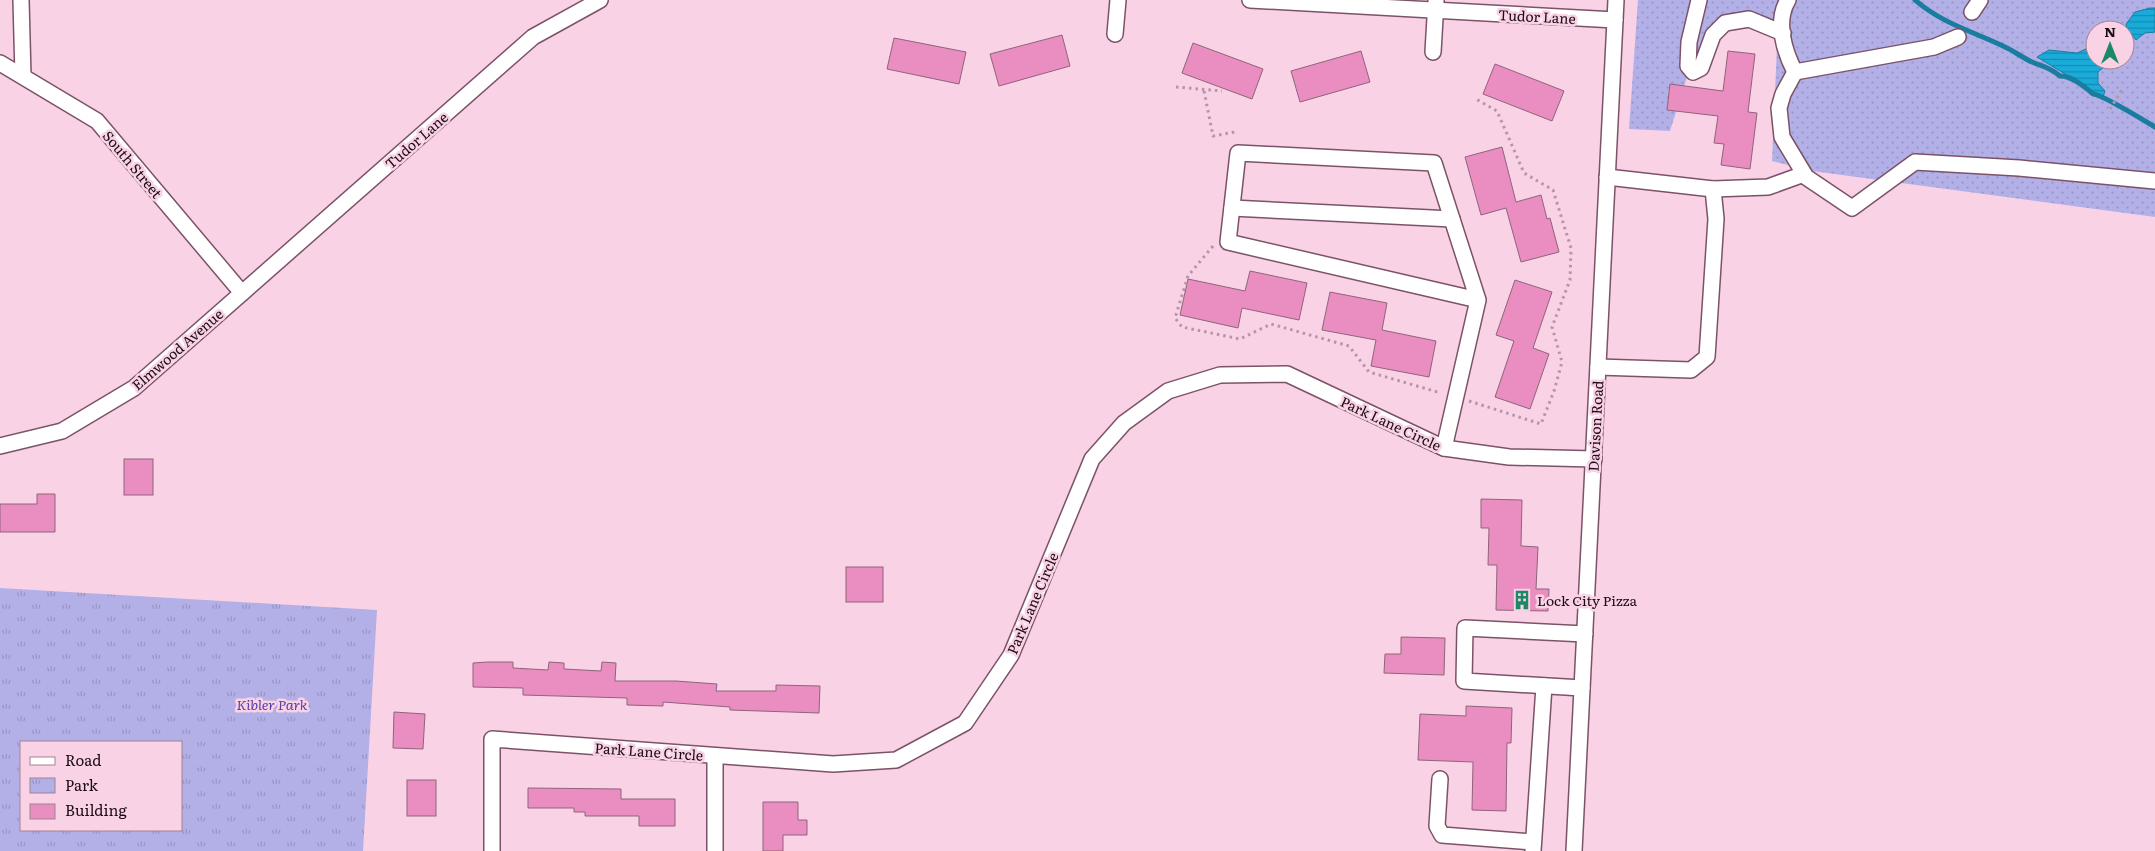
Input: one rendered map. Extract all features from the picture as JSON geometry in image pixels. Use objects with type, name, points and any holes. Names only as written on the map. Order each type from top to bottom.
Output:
[{"type":"street","points":[[21,0],[23,76]]},
{"type":"street","name":"Tudor Lane","points":[[242,293],[533,37],[600,0]]},
{"type":"street","points":[[1115,34],[1118,0]]},
{"type":"street","name":"Tudor Lane","points":[[1250,0],[1436,5],[1615,20]]},
{"type":"street","name":"Davison Road","points":[[1574,851],[1616,0]]},
{"type":"street","points":[[1699,0],[1689,42],[1688,66],[1693,72],[1701,68],[1713,34],[1725,23],[1749,19],[1783,34]]},
{"type":"street","points":[[1788,0],[1782,9],[1783,34],[1785,54],[1795,72]]},
{"type":"street","points":[[1433,52],[1436,5]]},
{"type":"street","points":[[1795,72],[1934,47],[1958,37]]},
{"type":"street","name":"South Street","points":[[0,63],[97,121],[242,293]]},
{"type":"street","points":[[1795,72],[1779,108],[1782,137],[1806,177],[1852,208],[1915,162],[2019,168],[2155,181]]},
{"type":"street","points":[[1444,448],[1478,300],[1434,163],[1238,153],[1228,242],[1478,300]]},
{"type":"street","points":[[1607,177],[1713,189],[1768,187],[1804,174]]},
{"type":"street","points":[[1598,367],[1691,370],[1707,357],[1716,219],[1713,189]]},
{"type":"street","points":[[1232,208],[1452,219]]},
{"type":"street","name":"Elmwood Avenue","points":[[0,446],[62,431],[134,388],[242,293]]},
{"type":"street","name":"Park Lane Circle","points":[[492,851],[492,739],[833,764],[896,760],[965,723],[1011,655],[1092,459],[1124,423],[1168,391],[1220,375],[1287,374],[1444,448],[1509,457],[1594,459]]},
{"type":"street","points":[[1582,688],[1464,681],[1465,628],[1585,634]]},
{"type":"street","points":[[1440,779],[1437,826],[1442,835],[1493,845],[1533,846],[1544,686]]},
{"type":"street","points":[[715,756],[715,851]]},
{"type":"path","points":[[1176,87],[1204,91],[1222,91]]},
{"type":"path","points":[[2110,109],[2123,88]]},
{"type":"path","points":[[1204,91],[1213,136],[1235,132]]},
{"type":"path","points":[[1214,246],[1188,276],[1175,318],[1182,327],[1240,339],[1271,324],[1349,346],[1369,372],[1541,424],[1554,391],[1562,362],[1552,327],[1570,280],[1571,248],[1553,190],[1524,174],[1497,111],[1476,99]]},
{"type":"green space","points":[[1638,0],[2155,0],[2155,217],[1812,171],[1772,161],[1778,23],[1708,29],[1687,77],[1670,131],[1629,129]]},
{"type":"green space","name":"Kibler Park","points":[[0,588],[377,610],[363,851],[0,851]]},
{"type":"shaded area","points":[[2155,8],[2155,32],[2145,33],[2136,40],[2135,20],[2129,20],[2135,12]]},
{"type":"shaded area","points":[[2085,49],[2085,70],[2100,70],[2098,72],[2098,83],[2105,91],[2103,97],[2037,57],[2049,50],[2077,53]]},
{"type":"building","points":[[1062,35],[1070,66],[999,86],[990,54]]},
{"type":"building","points":[[894,38],[966,52],[959,84],[887,69]]},
{"type":"building","points":[[1193,43],[1263,69],[1252,99],[1182,73]]},
{"type":"building","points":[[1361,51],[1370,82],[1300,102],[1291,71]]},
{"type":"building","points":[[1728,51],[1755,54],[1748,112],[1757,113],[1750,169],[1721,165],[1724,144],[1714,143],[1718,116],[1667,110],[1670,84],[1723,91]]},
{"type":"building","points":[[1495,64],[1564,91],[1552,121],[1483,94]]},
{"type":"building","points":[[1502,147],[1516,202],[1541,195],[1547,219],[1550,218],[1559,252],[1521,262],[1506,208],[1481,215],[1465,157]]},
{"type":"building","points":[[1250,271],[1307,283],[1299,320],[1242,308],[1238,328],[1180,315],[1188,279],[1245,291]]},
{"type":"building","points":[[1515,280],[1552,292],[1533,348],[1549,354],[1530,409],[1495,397],[1514,341],[1496,335]]},
{"type":"building","points":[[1330,292],[1387,303],[1382,330],[1436,341],[1429,377],[1371,366],[1376,340],[1322,330]]},
{"type":"building","points":[[124,459],[153,459],[153,495],[124,495]]},
{"type":"building","points":[[37,494],[55,494],[55,532],[0,532],[0,504],[37,504]]},
{"type":"building","points":[[1481,499],[1522,500],[1521,546],[1538,547],[1536,589],[1549,589],[1548,611],[1496,610],[1497,565],[1488,565],[1489,528],[1481,528]]},
{"type":"building","points":[[846,567],[883,567],[883,602],[846,602]]},
{"type":"building","points":[[1401,637],[1445,638],[1444,675],[1384,673],[1385,654],[1401,654]]},
{"type":"building","points":[[513,662],[513,668],[548,670],[549,662],[564,663],[564,669],[601,671],[602,662],[616,663],[615,681],[676,681],[717,684],[716,691],[776,691],[776,685],[820,686],[819,713],[730,710],[730,707],[663,702],[663,706],[627,705],[627,698],[523,695],[523,688],[473,687],[473,663]]},
{"type":"building","points":[[1466,706],[1512,708],[1511,743],[1507,743],[1506,811],[1472,810],[1473,762],[1418,760],[1420,714],[1466,716]]},
{"type":"building","points":[[394,712],[425,714],[423,749],[393,748]]},
{"type":"building","points":[[407,780],[436,780],[436,816],[407,816]]},
{"type":"building","points":[[528,788],[621,789],[621,799],[675,799],[675,826],[639,826],[639,816],[585,816],[585,812],[574,812],[574,808],[528,808]]},
{"type":"building","points":[[763,802],[798,802],[798,820],[807,820],[807,835],[783,835],[783,851],[763,851]]},
{"type":"waterway","points":[[1915,0],[1947,21],[2008,49],[2060,76],[2073,80],[2093,94],[2155,127]]},
{"type":"place","name":"Lock City Pizza","points":[[1522,600]]}]
